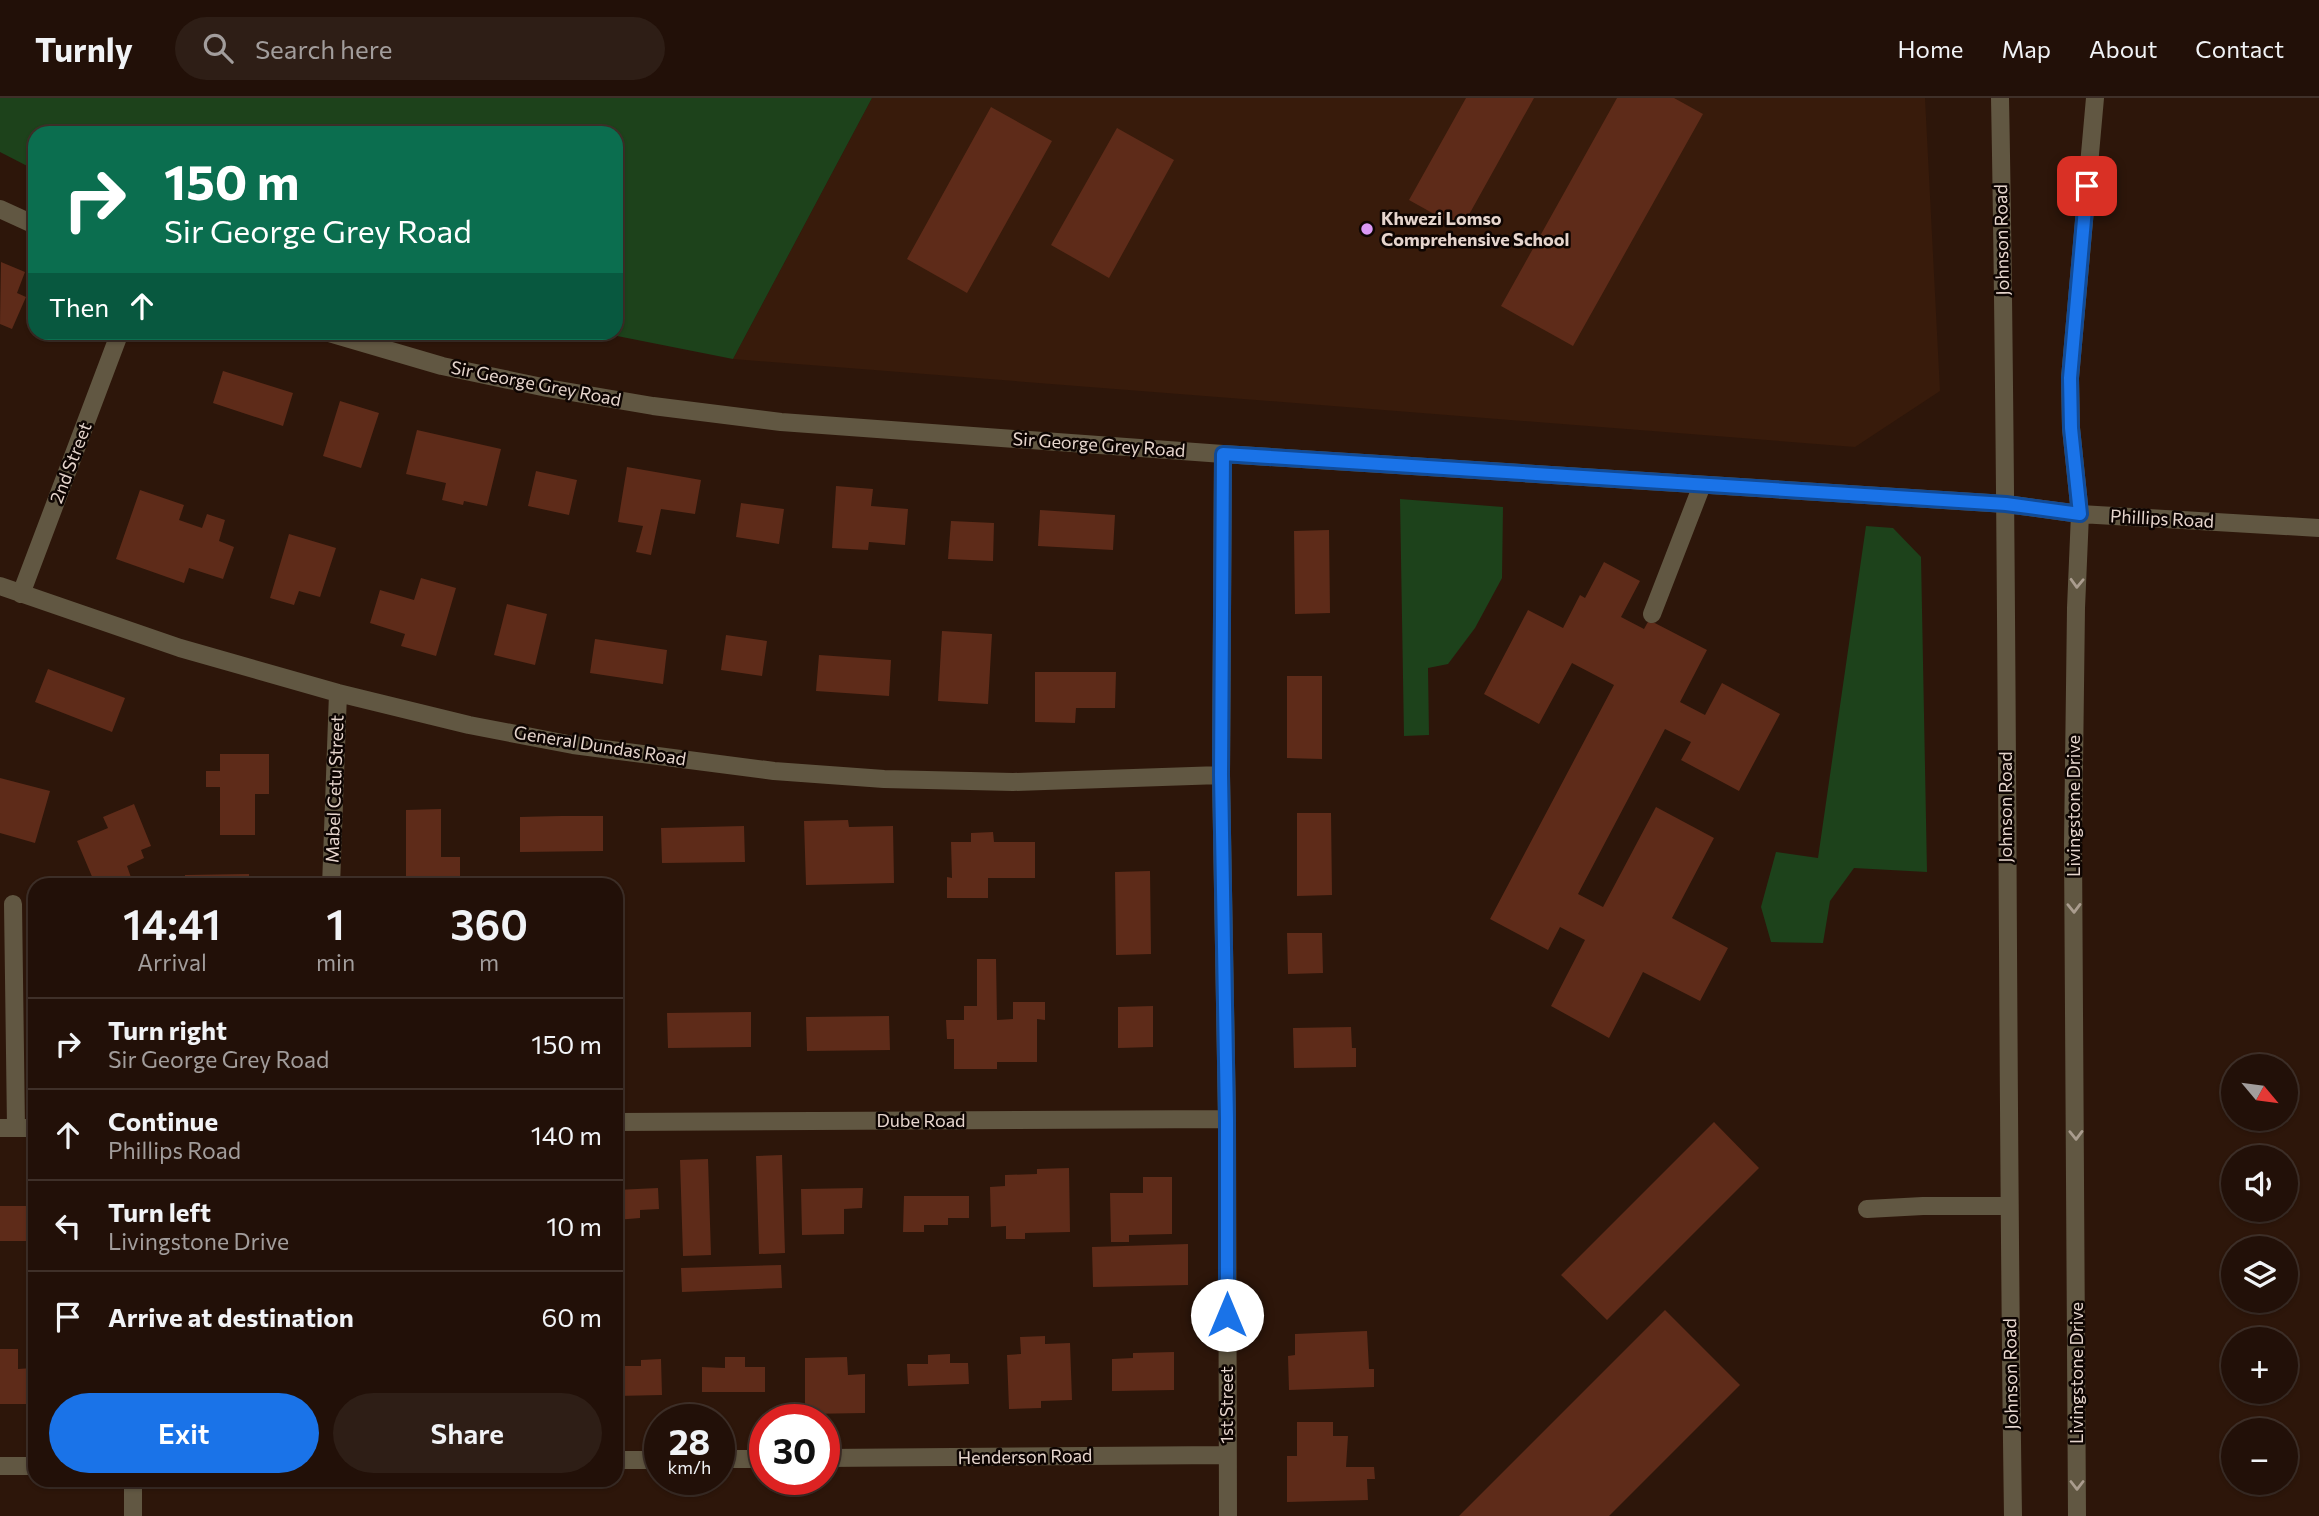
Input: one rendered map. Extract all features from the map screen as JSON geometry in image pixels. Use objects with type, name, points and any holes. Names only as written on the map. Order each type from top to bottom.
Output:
[{"type":"street","name":"Johnson Road","points":[[2000,98],[2006,504],[2008,1206],[2013,1516]]},
{"type":"street","name":"Livingstone Drive","points":[[2077,1516],[2073,844],[2080,514],[2071,428],[2070,378],[2095,98]]},
{"type":"street","points":[[0,209],[28,222]]},
{"type":"street","name":"2nd Street","points":[[21,594],[117,340]]},
{"type":"street","name":"Sir George Grey Road","points":[[353,340],[442,366],[547,388],[781,422],[1223,454],[2006,504]]},
{"type":"street","name":"1st Street","points":[[1223,454],[1221,775],[1227,1119],[1228,1516]]},
{"type":"street","points":[[1652,614],[1702,485]]},
{"type":"street","name":"Phillips Road","points":[[2006,504],[2080,514],[2319,528]]},
{"type":"street","name":"General Dundas Road","points":[[0,586],[180,648],[338,693],[469,725],[573,745],[774,771],[884,779],[1013,782],[1221,775]]},
{"type":"street","name":"Mabel Cetu Street","points":[[331,878],[338,693]]},
{"type":"street","points":[[13,904],[8,1128],[28,1128]]},
{"type":"street","name":"Dube Road","points":[[623,1122],[1227,1119]]},
{"type":"street","points":[[1867,1209],[2008,1206]]},
{"type":"street","name":"Henderson Road","points":[[840,1458],[1227,1455]]},
{"type":"street","points":[[623,1460],[644,1460]]},
{"type":"street","points":[[0,1466],[28,1466]]},
{"type":"street","points":[[133,1487],[133,1516]]},
{"type":"shaded area","name":"Khwezi Lomso Comprehensive School","points":[[872,98],[1925,98],[1940,391],[1855,447],[733,359]]},
{"type":"green space","points":[[0,98],[872,98],[733,359],[623,337],[623,126],[28,126],[28,166],[0,152]]},
{"type":"green space","points":[[1400,499],[1503,507],[1502,578],[1475,628],[1448,664],[1428,668],[1429,735],[1404,736]]},
{"type":"green space","points":[[1866,526],[1893,528],[1921,557],[1927,872],[1854,868],[1830,901],[1823,943],[1771,942],[1761,907],[1776,852],[1818,858]]},
{"type":"building","points":[[1466,98],[1534,98],[1461,229],[1409,200]]},
{"type":"building","points":[[1617,98],[1674,98],[1703,114],[1573,346],[1501,306]]},
{"type":"building","points":[[991,107],[1052,141],[967,293],[907,259]]},
{"type":"building","points":[[1117,128],[1174,160],[1109,278],[1051,245]]},
{"type":"building","points":[[1,262],[25,272],[17,293],[26,297],[12,329],[0,324]]},
{"type":"building","points":[[223,371],[293,393],[283,426],[213,403]]},
{"type":"building","points":[[340,401],[379,413],[361,468],[323,456]]},
{"type":"building","points":[[417,430],[501,449],[487,506],[464,501],[463,505],[442,500],[446,483],[406,474]]},
{"type":"building","points":[[627,467],[701,480],[695,514],[661,509],[651,555],[636,552],[643,526],[618,522]]},
{"type":"building","points":[[536,471],[577,480],[569,515],[528,506]]},
{"type":"building","points":[[836,486],[873,489],[871,506],[908,509],[905,545],[869,542],[868,550],[832,548]]},
{"type":"building","points":[[140,490],[184,505],[179,520],[202,528],[207,514],[225,520],[219,541],[234,547],[223,579],[189,568],[184,583],[116,559]]},
{"type":"building","points":[[741,503],[784,509],[779,544],[736,537]]},
{"type":"building","points":[[1040,510],[1115,515],[1113,550],[1038,546]]},
{"type":"building","points":[[951,521],[994,523],[993,561],[948,559]]},
{"type":"building","points":[[1329,530],[1330,613],[1295,614],[1294,531]]},
{"type":"building","points":[[289,534],[336,548],[320,597],[299,591],[294,605],[270,598]]},
{"type":"building","points":[[1604,562],[1640,581],[1621,617],[1644,629],[1649,620],[1707,650],[1680,702],[1705,715],[1722,683],[1780,714],[1739,791],[1681,760],[1691,742],[1665,729],[1578,894],[1603,907],[1656,807],[1714,838],[1672,918],[1728,948],[1700,1001],[1643,972],[1609,1038],[1551,1006],[1585,940],[1560,927],[1548,950],[1490,919],[1614,685],[1572,663],[1539,724],[1484,694],[1528,610],[1563,628],[1580,595],[1585,598]]},
{"type":"building","points":[[421,578],[456,588],[436,656],[401,646],[405,634],[370,623],[380,590],[414,600]]},
{"type":"building","points":[[507,604],[547,614],[535,665],[494,655]]},
{"type":"building","points":[[942,631],[992,634],[988,704],[938,701]]},
{"type":"building","points":[[726,635],[767,641],[762,676],[721,670]]},
{"type":"building","points":[[595,639],[667,650],[663,684],[590,673]]},
{"type":"building","points":[[819,655],[891,660],[889,696],[816,691]]},
{"type":"building","points":[[48,669],[125,698],[112,732],[35,702]]},
{"type":"building","points":[[1035,672],[1116,672],[1115,708],[1076,708],[1075,723],[1035,722]]},
{"type":"building","points":[[1287,676],[1322,676],[1322,759],[1287,758]]},
{"type":"building","points":[[220,754],[269,754],[269,794],[255,794],[255,835],[220,835],[220,787],[206,787],[206,771],[220,771]]},
{"type":"building","points":[[0,778],[50,791],[35,843],[0,833]]},
{"type":"building","points":[[134,804],[151,846],[141,850],[144,858],[127,866],[131,878],[93,878],[77,841],[108,828],[103,817]]},
{"type":"building","points":[[441,809],[441,857],[460,857],[460,878],[406,878],[406,810]]},
{"type":"building","points":[[1297,813],[1331,813],[1332,895],[1297,896]]},
{"type":"building","points":[[603,816],[603,851],[520,852],[520,817]]},
{"type":"building","points":[[848,820],[849,827],[893,826],[894,883],[806,885],[804,821]]},
{"type":"building","points":[[744,826],[745,862],[662,863],[661,828]]},
{"type":"building","points":[[993,832],[994,842],[1035,842],[1035,878],[988,878],[988,898],[947,898],[947,877],[952,878],[951,842],[971,842],[971,833]]},
{"type":"building","points":[[1150,871],[1151,954],[1116,955],[1115,872]]},
{"type":"building","points":[[249,874],[249,878],[185,878],[185,875]]},
{"type":"building","points":[[1287,933],[1322,933],[1323,973],[1288,974]]},
{"type":"building","points":[[977,959],[996,959],[997,1020],[1013,1019],[1013,1002],[1045,1002],[1045,1020],[1037,1019],[1037,1062],[997,1062],[997,1069],[954,1069],[954,1039],[947,1039],[946,1020],[964,1020],[964,1006],[977,1006]]},
{"type":"building","points":[[1153,1006],[1153,1047],[1118,1048],[1118,1007]]},
{"type":"building","points":[[751,1012],[751,1047],[668,1048],[667,1013]]},
{"type":"building","points":[[889,1016],[890,1050],[807,1051],[806,1017]]},
{"type":"building","points":[[1351,1027],[1352,1048],[1356,1048],[1356,1067],[1294,1068],[1293,1028]]},
{"type":"building","points":[[1714,1122],[1759,1168],[1607,1320],[1561,1275]]},
{"type":"building","points":[[782,1155],[785,1253],[759,1254],[756,1156]]},
{"type":"building","points":[[708,1159],[711,1255],[683,1256],[680,1160]]},
{"type":"building","points":[[1069,1168],[1070,1232],[1025,1233],[1025,1239],[1006,1239],[1006,1226],[991,1227],[990,1187],[1005,1186],[1005,1175],[1037,1174],[1037,1169]]},
{"type":"building","points":[[1143,1177],[1172,1177],[1172,1234],[1129,1235],[1129,1242],[1111,1242],[1110,1193],[1143,1193]]},
{"type":"building","points":[[658,1188],[659,1209],[640,1210],[640,1218],[623,1219],[623,1190]]},
{"type":"building","points":[[863,1188],[862,1208],[844,1209],[844,1234],[802,1235],[801,1189]]},
{"type":"building","points":[[904,1196],[969,1196],[969,1218],[948,1218],[948,1225],[924,1225],[924,1232],[903,1232]]},
{"type":"building","points":[[0,1206],[28,1206],[28,1241],[0,1241]]},
{"type":"building","points":[[1188,1244],[1188,1285],[1093,1287],[1092,1247]]},
{"type":"building","points":[[781,1265],[782,1288],[682,1292],[681,1268]]},
{"type":"building","points":[[1665,1310],[1740,1385],[1609,1516],[1459,1516]]},
{"type":"building","points":[[1367,1331],[1369,1369],[1374,1369],[1374,1387],[1289,1390],[1288,1356],[1295,1355],[1295,1334]]},
{"type":"building","points":[[1045,1336],[1045,1344],[1070,1343],[1072,1400],[1041,1401],[1041,1408],[1009,1409],[1007,1355],[1021,1354],[1020,1337]]},
{"type":"building","points":[[0,1349],[18,1349],[18,1369],[28,1368],[28,1404],[0,1404]]},
{"type":"building","points":[[1174,1352],[1174,1390],[1112,1391],[1112,1359],[1133,1358],[1133,1353]]},
{"type":"building","points":[[950,1354],[950,1363],[968,1363],[969,1384],[908,1386],[907,1364],[928,1364],[928,1355]]},
{"type":"building","points":[[725,1357],[745,1357],[745,1367],[765,1367],[765,1392],[702,1392],[702,1367],[725,1368]]},
{"type":"building","points":[[847,1357],[848,1375],[865,1374],[865,1413],[840,1413],[840,1404],[805,1404],[805,1358]]},
{"type":"building","points":[[661,1359],[662,1395],[623,1396],[623,1366],[641,1366],[641,1360]]},
{"type":"building","points":[[1297,1422],[1333,1422],[1333,1436],[1348,1436],[1346,1467],[1374,1467],[1375,1479],[1367,1479],[1368,1500],[1287,1502],[1287,1456],[1297,1456]]},
{"type":"place","name":"Khwezi Lomso Comprehensive School","points":[[1367,229]]},
{"type":"route","points":[[1227,1315],[1227,1119],[1221,775],[1223,454],[2006,504],[2080,514],[2071,428],[2070,378],[2087,186]]}]
